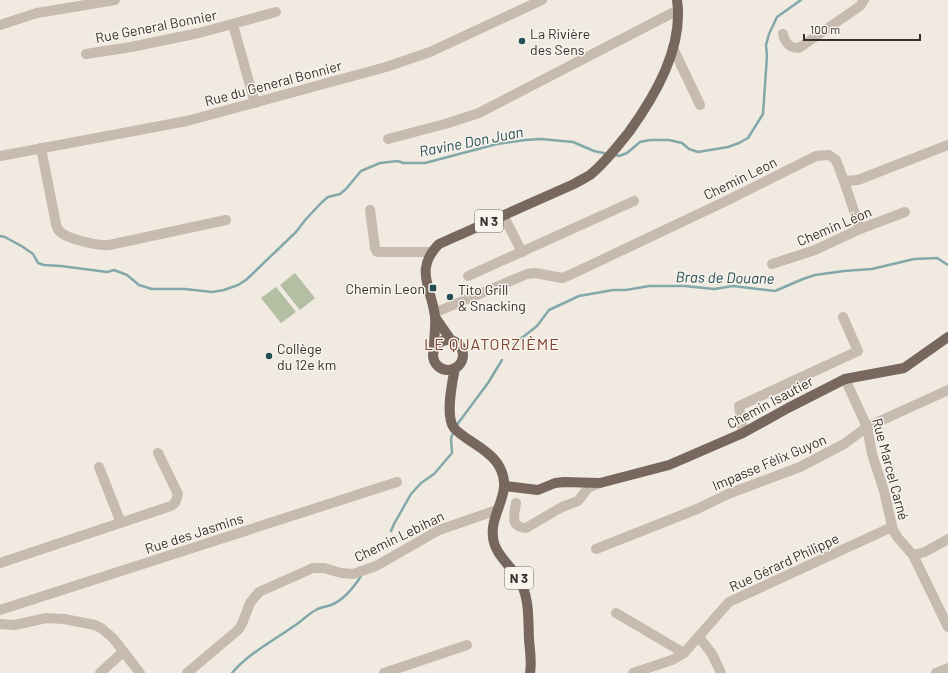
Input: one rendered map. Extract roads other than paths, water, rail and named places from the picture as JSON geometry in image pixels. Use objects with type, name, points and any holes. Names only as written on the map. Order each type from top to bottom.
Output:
[{"type":"main road","name":"N 3","points":[[431,252],[439,244],[574,184],[590,175],[606,160],[649,103],[667,66],[673,48],[678,5]]},
{"type":"main road","points":[[431,252],[426,262],[425,272],[435,315],[434,347],[432,356],[433,360],[439,367],[450,369],[462,361],[463,351],[458,344],[451,340],[435,315]]},
{"type":"main road","name":"Chemin Isautier","points":[[505,486],[538,490],[555,483],[600,483],[669,465],[743,433],[845,379],[904,368],[948,337]]},
{"type":"main road","points":[[434,347],[441,341],[451,340]]},
{"type":"main road","points":[[450,369],[450,419],[454,427],[461,434],[497,462],[504,477],[505,486]]},
{"type":"main road","name":"N 3","points":[[505,486],[497,510],[493,530],[494,545],[518,578],[524,589],[527,601],[530,673]]},
{"type":"street","points":[[0,25],[37,13],[115,0]]},
{"type":"street","name":"Rue du General Bonnier","points":[[0,156],[187,121],[386,67],[430,52],[540,0]]},
{"type":"street","points":[[783,34],[788,45],[794,48],[799,48],[860,6],[864,0]]},
{"type":"street","points":[[388,139],[479,113],[678,5]]},
{"type":"street","name":"Rue General Bonnier","points":[[86,54],[131,47],[199,33],[276,12]]},
{"type":"street","name":"Rue General Bonnier","points":[[233,24],[255,103]]},
{"type":"street","points":[[673,48],[700,105]]},
{"type":"street","points":[[844,181],[858,180],[948,145]]},
{"type":"street","points":[[41,148],[56,224],[59,231],[65,236],[95,245],[109,246],[226,220]]},
{"type":"street","name":"Chemin Leon","points":[[435,315],[527,274],[535,273],[562,278],[572,274],[719,205],[816,156],[829,155],[836,160],[860,229]]},
{"type":"street","points":[[468,276],[634,201]]},
{"type":"street","points":[[370,210],[375,248],[377,252],[431,252]]},
{"type":"street","name":"Chemin Léon","points":[[772,264],[815,250],[860,229],[905,212]]},
{"type":"street","points":[[503,215],[522,252]]},
{"type":"street","points":[[743,433],[739,406],[858,351],[843,317]]},
{"type":"street","name":"Rue Marcel Carné","points":[[845,379],[867,428],[872,454],[884,491],[892,527],[898,538],[913,555],[948,627]]},
{"type":"street","name":"Impasse Félix Guyon","points":[[596,549],[697,509],[728,494],[800,467],[844,444],[867,428],[948,390]]},
{"type":"street","points":[[0,563],[171,506],[177,499],[178,494],[158,453]]},
{"type":"street","points":[[99,467],[121,523]]},
{"type":"street","name":"Rue des Jasmins","points":[[0,610],[397,482]]},
{"type":"street","name":"Chemin Isautier","points":[[516,503],[514,516],[515,523],[520,528],[526,528],[562,507],[578,501],[588,488],[600,483]]},
{"type":"street","name":"Chemin Lebihan","points":[[187,673],[238,630],[242,624],[250,603],[259,592],[313,568],[324,568],[341,573],[353,574],[376,566],[439,530],[497,510]]},
{"type":"street","name":"Rue Gérard Philippe","points":[[633,673],[672,660],[684,653],[729,602],[892,527]]},
{"type":"street","points":[[913,555],[925,552],[948,539]]},
{"type":"street","points":[[616,613],[684,653]]},
{"type":"street","points":[[0,624],[15,625],[46,618],[64,619],[95,625],[113,638],[140,673]]},
{"type":"street","points":[[699,637],[712,654],[721,673]]},
{"type":"street","points":[[384,673],[467,645]]},
{"type":"street","points":[[100,673],[123,652]]},
{"type":"street","points":[[936,673],[948,668]]},
{"type":"waterway","name":"Ravine Don Juan","points":[[615,155],[619,156],[627,153],[640,142],[650,140],[669,140],[682,143],[689,149],[698,152],[728,147],[748,138],[763,114],[767,56],[766,45],[769,34],[777,17],[801,0]]},
{"type":"waterway","name":"Ravine Don Juan","points":[[0,236],[5,237],[23,247],[33,254],[38,263],[44,265],[107,272],[114,270],[127,275],[139,285],[152,289],[185,289],[212,292],[224,290],[238,285],[246,280],[296,232],[322,202],[328,197],[340,194],[361,171],[380,163],[398,161],[403,163],[425,163],[497,144],[541,139],[573,142],[594,151],[608,154]]},
{"type":"waterway","name":"Bras de Douane","points":[[514,344],[537,326],[549,310],[579,296],[649,286],[685,286],[714,289],[733,286],[775,291],[815,275],[872,269],[914,259],[937,258],[948,265]]},
{"type":"waterway","name":"Bras de Douane","points":[[456,426],[488,383],[502,360]]},
{"type":"waterway","name":"Bras de Douane","points":[[391,531],[411,494],[421,483],[434,474],[452,453],[451,438],[454,431]]},
{"type":"waterway","name":"Bras de Douane","points":[[232,673],[246,659],[297,624],[310,613],[336,603],[344,597],[361,576]]},
{"type":"place","name":"La Rivière des Sens","points":[[522,41]]},
{"type":"place","name":"Chemin Leon","points":[[433,288]]},
{"type":"place","name":"Tito Grill & Snacking","points":[[450,297]]},
{"type":"place","name":"Collège du 12e km","points":[[269,356]]},
{"type":"district","name":"LE QUATORZIÈME","points":[[492,343]]}]
